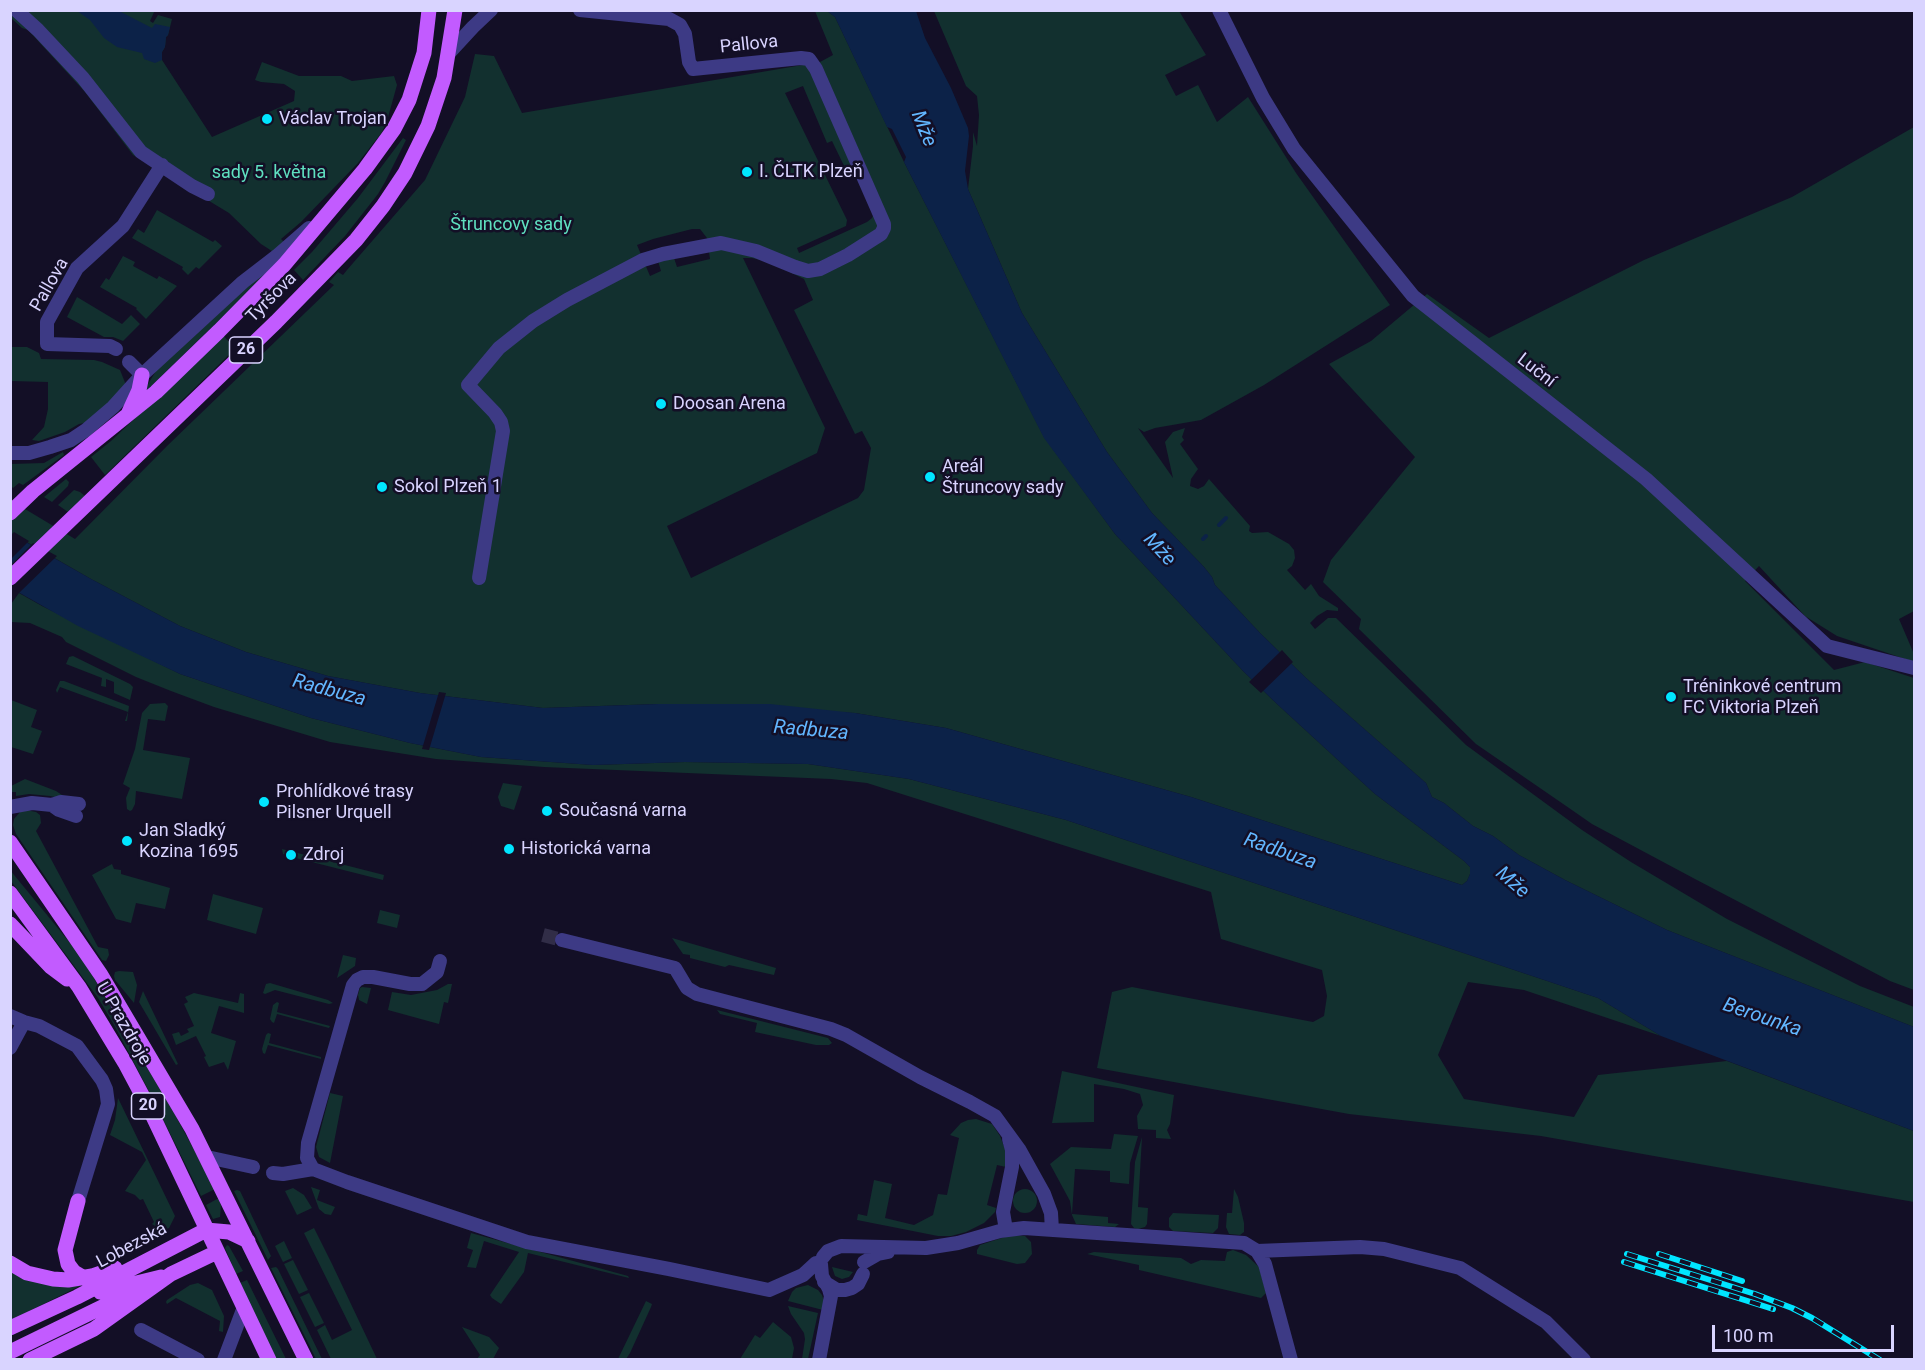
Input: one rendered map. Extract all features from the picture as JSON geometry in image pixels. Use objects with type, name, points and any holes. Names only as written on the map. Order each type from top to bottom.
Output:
[{"type":"main road","name":"Tyršova","points":[[10,513],[33,491],[156,392],[268,282],[332,208],[382,147],[409,100],[424,53],[429,10]]},
{"type":"main road","name":"Tyršova","points":[[10,578],[276,322],[356,240],[383,206],[405,173],[437,103],[449,53],[455,10]]},
{"type":"main road","points":[[128,415],[142,375]]},
{"type":"main road","name":"U Prazdroje","points":[[10,842],[129,1020],[207,1157],[306,1359]]},
{"type":"main road","name":"U Prazdroje","points":[[10,893],[80,987],[99,1017],[150,1110],[206,1230]]},
{"type":"main road","points":[[10,924],[51,967],[80,987]]},
{"type":"main road","points":[[78,1201],[65,1250],[68,1264],[74,1272],[84,1278]]},
{"type":"main road","points":[[10,1352],[217,1252],[229,1232],[234,1213]]},
{"type":"main road","points":[[206,1230],[229,1232],[248,1241]]},
{"type":"main road","name":"20","points":[[206,1230],[269,1359]]},
{"type":"main road","name":"Lobezská","points":[[77,1297],[206,1230]]},
{"type":"main road","points":[[10,1263],[27,1272],[53,1279],[68,1280],[84,1278],[160,1253]]},
{"type":"main road","points":[[10,1328],[77,1297],[171,1274]]},
{"type":"main road","points":[[30,1359],[94,1329],[171,1274]]},
{"type":"street","points":[[16,10],[83,78],[141,152],[208,194]]},
{"type":"street","name":"Tyršova","points":[[449,53],[491,10]]},
{"type":"street","name":"Pallova","points":[[478,578],[503,431],[501,422],[495,413],[468,384],[499,348],[533,321],[567,300],[643,260],[721,243],[756,250],[808,271],[820,269],[848,255],[881,234],[884,224],[816,69],[809,59],[693,69],[689,62],[685,34],[680,25],[669,19],[580,10]]},
{"type":"street","name":"Luční","points":[[1219,10],[1263,98],[1294,149],[1413,296],[1646,479],[1827,645],[1914,668]]},
{"type":"street","name":"Pallova","points":[[116,349],[110,346],[47,344],[47,322],[77,268],[123,225],[162,165]]},
{"type":"street","points":[[10,453],[29,453],[71,440],[86,430],[243,282],[332,208]]},
{"type":"street","points":[[129,362],[142,375]]},
{"type":"street","points":[[10,807],[32,803],[52,805],[61,802],[78,810]]},
{"type":"street","points":[[562,940],[675,968],[687,988],[697,994],[831,1029],[846,1035],[995,1116],[1019,1149],[1044,1194],[1051,1213],[1052,1230]]},
{"type":"street","points":[[313,1168],[308,1158],[308,1143],[353,986],[363,977],[422,984],[437,972],[440,961]]},
{"type":"street","points":[[10,1016],[39,1026],[77,1046],[106,1089],[108,1104],[78,1201]]},
{"type":"street","points":[[10,1048],[24,1022]]},
{"type":"street","points":[[1005,1230],[1003,1212],[1012,1167],[1012,1150],[1007,1134]]},
{"type":"street","points":[[207,1157],[253,1167]]},
{"type":"street","points":[[273,1173],[283,1174],[313,1168],[349,1183],[527,1242],[769,1290],[803,1275],[834,1248],[926,1248],[958,1243],[1005,1230],[1052,1230],[1244,1243],[1257,1251],[1265,1264],[1291,1359]]},
{"type":"street","points":[[848,1247],[860,1256],[864,1268]]},
{"type":"street","points":[[1257,1251],[1360,1247],[1384,1249],[1460,1268],[1546,1322],[1584,1359]]},
{"type":"street","points":[[819,1359],[831,1305],[837,1294],[858,1284],[864,1268],[878,1254],[905,1249]]},
{"type":"street","points":[[820,1262],[822,1276],[829,1288],[831,1305]]},
{"type":"street","points":[[803,1275],[818,1277],[837,1290],[845,1290]]},
{"type":"street","points":[[224,1359],[244,1307]]},
{"type":"street","points":[[141,1330],[198,1359]]},
{"type":"green space","name":"sady 5. května","points":[[155,10],[150,21],[153,23],[158,15],[172,19],[162,52],[162,60],[212,137],[294,101],[295,91],[284,84],[255,80],[262,62],[299,76],[341,76],[352,81],[394,76],[397,85],[382,132],[358,163],[301,222],[281,239],[285,243],[275,253],[261,244],[229,213],[133,155],[85,92],[28,30],[22,28],[11,18],[11,11]]},
{"type":"green space","name":"Štruncovy sady","points":[[815,11],[827,11],[835,17],[904,162],[1044,437],[1115,534],[1243,671],[1277,704],[1375,794],[1470,867],[1467,881],[1462,885],[1191,797],[946,728],[855,713],[658,704],[543,708],[420,693],[328,676],[246,652],[180,626],[11,533],[10,500],[75,539],[168,445],[334,285],[329,282],[338,272],[343,275],[425,180],[465,97],[475,54],[494,56],[522,113],[820,62],[833,55]],"holes":[[[803,86],[827,143],[832,141],[848,174],[854,172],[874,213],[867,222],[799,253],[797,248],[846,226],[847,220],[785,93]],[[700,229],[707,238],[710,259],[677,267],[674,258],[658,261],[661,271],[650,276],[637,245],[653,239]],[[743,258],[769,262],[804,279],[813,300],[794,310],[855,434],[862,431],[871,448],[864,490],[858,498],[691,578],[667,526],[817,453],[825,428]]]},
{"type":"green space","points":[[934,11],[1179,11],[1206,55],[1165,75],[1176,96],[1198,85],[1217,122],[1248,97],[1296,173],[1390,305],[1264,385],[1201,420],[1144,432],[1138,428],[1173,478],[1165,442],[1173,432],[1185,428],[1182,437],[1184,440],[1180,444],[1198,469],[1191,479],[1190,486],[1198,489],[1204,486],[1209,479],[1250,526],[1249,531],[1252,533],[1268,532],[1289,544],[1294,550],[1295,558],[1292,566],[1287,570],[1305,590],[1311,584],[1319,596],[1338,608],[1338,611],[1327,610],[1317,616],[1310,623],[1315,629],[1328,618],[1336,618],[1466,745],[1582,830],[1727,919],[1860,986],[1914,1007],[1914,1027],[1667,930],[1519,855],[1432,797],[1426,783],[1306,678],[1260,633],[1215,585],[1204,567],[1152,513],[1107,452],[1022,313],[968,189],[973,132],[977,146],[979,115],[977,96],[966,86]]},
{"type":"green space","points":[[1914,127],[1914,611],[1899,619],[1914,654],[1914,662],[1837,636],[1805,616],[1759,566],[1745,581],[1834,670],[1865,662],[1914,678],[1914,990],[1890,981],[1592,824],[1476,744],[1359,629],[1361,619],[1323,582],[1331,560],[1415,457],[1329,364],[1371,341],[1427,294],[1489,338],[1644,260],[1792,197]]},
{"type":"green space","points":[[403,138],[406,140],[378,194],[345,236],[303,280],[294,270],[358,198]]},
{"type":"green space","points":[[157,210],[213,242],[215,240],[222,246],[199,269],[196,267],[188,275],[182,269],[183,267],[132,238],[138,229],[144,233]]},
{"type":"green space","points":[[123,256],[135,262],[133,266],[157,279],[159,276],[177,286],[146,319],[137,308],[100,287],[106,278],[109,280]]},
{"type":"green space","points":[[276,265],[140,397],[156,371],[237,292]]},
{"type":"green space","points":[[77,297],[122,324],[131,315],[140,324],[123,341],[113,337],[104,337],[67,317]]},
{"type":"green space","points":[[223,335],[235,349],[105,475],[91,457],[111,441]]},
{"type":"green space","points":[[10,347],[27,347],[39,353],[41,359],[102,362],[120,370],[126,385],[90,422],[79,424],[65,432],[39,441],[32,440],[44,427],[48,409],[48,382],[11,381]]},
{"type":"green space","points":[[63,452],[64,455],[23,485],[19,483],[13,488],[11,486],[11,464],[44,463]]},
{"type":"green space","points":[[66,479],[69,482],[68,486],[52,502],[44,497]]},
{"type":"green space","points":[[74,490],[85,496],[68,512],[58,505]]},
{"type":"green space","points":[[19,593],[180,674],[311,718],[410,743],[481,757],[593,765],[685,762],[808,764],[909,779],[1066,820],[1598,998],[1661,1036],[1524,990],[1468,982],[1438,1055],[1464,1099],[1574,1117],[1598,1075],[1727,1061],[1914,1131],[1914,1202],[1541,1136],[1349,1114],[1097,1068],[1112,992],[1132,987],[1313,1022],[1324,1016],[1327,996],[1322,970],[1221,939],[1211,892],[867,783],[831,779],[544,767],[436,759],[330,742],[214,707],[171,691],[136,677],[66,642],[62,637],[30,623],[11,622],[11,604]]},
{"type":"green space","points":[[73,656],[130,684],[133,687],[130,700],[114,693],[114,682],[106,679],[106,687],[101,686],[102,678],[66,664],[69,657]]},
{"type":"green space","points":[[60,681],[129,706],[127,721],[125,721],[128,712],[60,687],[57,693]]},
{"type":"green space","points":[[11,700],[37,710],[31,727],[42,731],[33,754],[11,747]]},
{"type":"green space","points":[[165,703],[168,706],[165,721],[148,719],[143,750],[190,758],[182,799],[136,791],[135,804],[130,811],[127,809],[126,798],[130,788],[123,784],[135,749],[142,713],[150,704]]},
{"type":"green space","points":[[25,779],[65,797],[63,799],[29,794],[16,796],[16,792],[11,792],[11,786]]},
{"type":"green space","points":[[503,783],[522,786],[514,810],[501,806],[498,797]]},
{"type":"green space","points":[[26,810],[40,815],[41,823],[36,831],[98,947],[108,949],[109,955],[106,961],[102,960],[16,834],[14,819],[20,812]]},
{"type":"green space","points":[[282,849],[384,875],[383,880],[288,856],[283,854]]},
{"type":"green space","points":[[112,864],[114,869],[121,870],[121,874],[170,888],[165,909],[136,903],[131,923],[116,919],[92,875]]},
{"type":"green space","points":[[10,870],[80,955],[173,1111],[215,1189],[201,1196],[113,1023],[98,998],[11,881]]},
{"type":"green space","points":[[213,894],[263,908],[256,934],[207,920]]},
{"type":"green space","points":[[380,910],[400,915],[397,928],[377,923]]},
{"type":"green space","points":[[672,938],[776,968],[774,975],[729,965],[725,967],[690,958],[690,955],[683,954]]},
{"type":"green space","points":[[343,955],[356,958],[355,966],[337,978]]},
{"type":"green space","points":[[115,972],[133,972],[137,985],[134,1003],[115,980]]},
{"type":"green space","points":[[270,983],[333,1003],[329,1004],[275,990],[263,993],[266,984]]},
{"type":"green space","points":[[452,984],[448,1003],[444,1002],[439,1024],[388,1010],[392,992],[411,995],[437,990]]},
{"type":"green space","points":[[362,987],[371,988],[367,1004],[359,1000],[358,995]]},
{"type":"green space","points":[[143,991],[178,1064],[176,1065],[139,1002]]},
{"type":"green space","points":[[194,993],[238,1003],[240,993],[244,994],[244,1013],[219,1006],[211,1033],[236,1041],[228,1070],[224,1062],[209,1067],[196,1036],[176,1045],[172,1034],[179,1032],[181,1036],[189,1032],[187,1029],[194,1026],[184,1004],[188,1002],[185,997]]},
{"type":"green space","points":[[279,1003],[277,1012],[330,1026],[329,1028],[277,1014],[274,1023],[270,1019],[273,1005]]},
{"type":"green space","points":[[717,1010],[828,1038],[832,1043],[816,1045],[755,1032],[757,1023],[720,1014]]},
{"type":"green space","points":[[268,1033],[271,1034],[269,1043],[321,1057],[321,1059],[268,1045],[265,1054],[262,1049]]},
{"type":"green space","points":[[1062,1071],[1174,1095],[1167,1130],[1171,1139],[1156,1138],[1156,1130],[1138,1129],[1137,1116],[1143,1105],[1140,1094],[1094,1084],[1094,1122],[1052,1123]]},
{"type":"green space","points":[[330,1093],[343,1096],[330,1163],[319,1157],[316,1147]]},
{"type":"green space","points":[[118,1098],[175,1216],[169,1228],[162,1231],[152,1224],[154,1222],[143,1199],[140,1200],[125,1191],[146,1160],[142,1152],[110,1135]]},
{"type":"green space","points":[[976,1119],[992,1124],[1007,1154],[1006,1167],[997,1165],[987,1205],[996,1208],[995,1212],[984,1223],[966,1232],[951,1236],[938,1236],[857,1220],[858,1214],[867,1216],[874,1180],[892,1184],[885,1218],[914,1225],[933,1215],[938,1194],[947,1195],[959,1138],[950,1135],[961,1123]]},
{"type":"green space","points":[[1114,1134],[1138,1136],[1130,1163],[1129,1184],[1110,1182],[1110,1171],[1075,1169],[1072,1214],[1108,1217],[1108,1223],[1119,1224],[1115,1227],[1076,1224],[1072,1215],[1070,1201],[1050,1164],[1071,1147],[1111,1149]]},
{"type":"green space","points":[[1142,1137],[1138,1207],[1148,1208],[1147,1224],[1138,1229],[1131,1224],[1135,1162]]},
{"type":"green space","points":[[311,1187],[320,1190],[317,1200],[335,1207],[331,1215],[319,1209]]},
{"type":"green space","points":[[293,1188],[304,1195],[312,1208],[297,1215],[285,1191]]},
{"type":"green space","points":[[1025,1189],[1034,1192],[1037,1201],[1034,1210],[1025,1213],[1016,1210],[1013,1201],[1016,1192]]},
{"type":"green space","points":[[1234,1189],[1244,1223],[1244,1232],[1240,1235],[1229,1234],[1226,1227],[1227,1213],[1232,1213]]},
{"type":"green space","points":[[234,1191],[240,1191],[271,1256],[268,1260]]},
{"type":"green space","points":[[219,1198],[220,1217],[213,1219],[206,1205]]},
{"type":"green space","points":[[1173,1213],[1219,1215],[1218,1228],[1213,1233],[1173,1231],[1169,1227],[1169,1218]]},
{"type":"green space","points":[[314,1228],[377,1359],[331,1359],[317,1330],[325,1325],[332,1340],[352,1330],[304,1233]]},
{"type":"green space","points":[[471,1233],[629,1278],[528,1253],[524,1272],[501,1304],[490,1295],[519,1252],[484,1241],[476,1268],[467,1267],[473,1250],[467,1248]]},
{"type":"green space","points":[[1011,1235],[1025,1236],[1031,1242],[1032,1254],[1025,1263],[1017,1264],[977,1254],[980,1245]]},
{"type":"green space","points":[[284,1241],[292,1258],[283,1262],[275,1246]]},
{"type":"green space","points":[[227,1245],[243,1271],[236,1274],[225,1248]]},
{"type":"green space","points":[[1233,1250],[1246,1255],[1259,1267],[1266,1293],[1261,1298],[1139,1270],[1139,1265],[1087,1254],[1094,1252],[1181,1258],[1191,1264],[1201,1260],[1225,1261],[1227,1252]]},
{"type":"green space","points":[[293,1260],[308,1290],[299,1294],[284,1264]]},
{"type":"green space","points":[[11,1267],[82,1285],[11,1320]]},
{"type":"green space","points":[[276,1267],[322,1359],[316,1359],[271,1268]]},
{"type":"green space","points":[[832,1267],[853,1272],[849,1277],[842,1279],[835,1276]]},
{"type":"green space","points":[[247,1280],[286,1359],[275,1359],[240,1283]]},
{"type":"green space","points":[[198,1283],[212,1290],[224,1316],[223,1332],[219,1331],[220,1321],[176,1298],[167,1304],[167,1300],[190,1285]]},
{"type":"green space","points":[[808,1285],[822,1295],[823,1310],[788,1301],[796,1288]]},
{"type":"green space","points":[[309,1293],[324,1323],[315,1327],[300,1297]]},
{"type":"green space","points":[[646,1301],[652,1304],[630,1353],[626,1359],[618,1359]]},
{"type":"green space","points":[[788,1306],[818,1313],[808,1359],[802,1359],[804,1333]]},
{"type":"green space","points":[[773,1322],[791,1337],[794,1348],[792,1359],[740,1359],[755,1335],[760,1338]]},
{"type":"green space","points":[[462,1327],[489,1337],[499,1348],[493,1359],[477,1359],[480,1355]]},
{"type":"water","points":[[77,11],[119,11],[152,28],[155,24],[170,27],[162,52],[162,60],[155,63],[144,59],[142,53],[117,47],[104,38],[90,20]]},
{"type":"water","points":[[827,11],[916,11],[925,38],[951,88],[968,128],[965,171],[968,189],[1022,313],[1107,452],[1152,513],[1204,567],[1215,585],[1260,633],[1306,678],[1426,783],[1432,797],[1519,855],[1667,930],[1914,1027],[1914,1131],[1661,1036],[1598,998],[1066,820],[909,779],[808,764],[685,762],[593,765],[481,757],[410,743],[311,718],[180,674],[78,626],[11,588],[10,533],[180,626],[246,652],[328,676],[420,693],[543,708],[658,704],[770,704],[855,713],[946,728],[1191,797],[1462,885],[1467,881],[1470,867],[1375,794],[1243,671],[1115,534],[1044,438],[904,162],[906,157],[892,129],[887,127],[835,17]]},
{"type":"pier","points":[[14,532],[29,541],[11,559],[11,535]]},
{"type":"pier","points":[[33,543],[57,556],[19,593],[10,588],[11,565]]},
{"type":"pier","points":[[1282,650],[1293,662],[1261,693],[1249,682]]},
{"type":"pier","points":[[439,692],[446,693],[429,750],[422,749]]},
{"type":"waterway","points":[[1219,525],[1226,518]]},
{"type":"waterway","points":[[1203,539],[1206,536]]},
{"type":"tunnel","points":[[543,935],[562,940]]},
{"type":"railway","points":[[1627,1254],[1792,1308],[1880,1360]]},
{"type":"railway","points":[[1659,1254],[1742,1281]]},
{"type":"railway","points":[[1624,1262],[1773,1309]]},
{"type":"place","name":"Václav Trojan","points":[[267,119]]},
{"type":"place","name":"I. ČLTK Plzeň","points":[[747,172]]},
{"type":"place","name":"Doosan Arena","points":[[661,404]]},
{"type":"place","name":"Areál Štruncovy sady","points":[[930,477]]},
{"type":"place","name":"Sokol Plzeň 1","points":[[382,487]]},
{"type":"place","name":"Tréninkové centrum FC Viktoria Plzeň","points":[[1671,697]]},
{"type":"place","name":"Prohlídkové trasy Pilsner Urquell","points":[[264,802]]},
{"type":"place","name":"Současná varna","points":[[547,811]]},
{"type":"place","name":"Jan Sladký Kozina 1695","points":[[127,841]]},
{"type":"place","name":"Historická varna","points":[[509,849]]},
{"type":"place","name":"Zdroj","points":[[291,855]]},
{"type":"water label","name":"Mže","points":[[923,129]]},
{"type":"water label","name":"Mže","points":[[1159,550]]},
{"type":"water label","name":"Radbuza","points":[[329,691]]},
{"type":"water label","name":"Radbuza","points":[[811,731]]},
{"type":"water label","name":"Radbuza","points":[[1280,852]]},
{"type":"water label","name":"Mže","points":[[1512,883]]},
{"type":"water label","name":"Berounka","points":[[1762,1018]]}]
